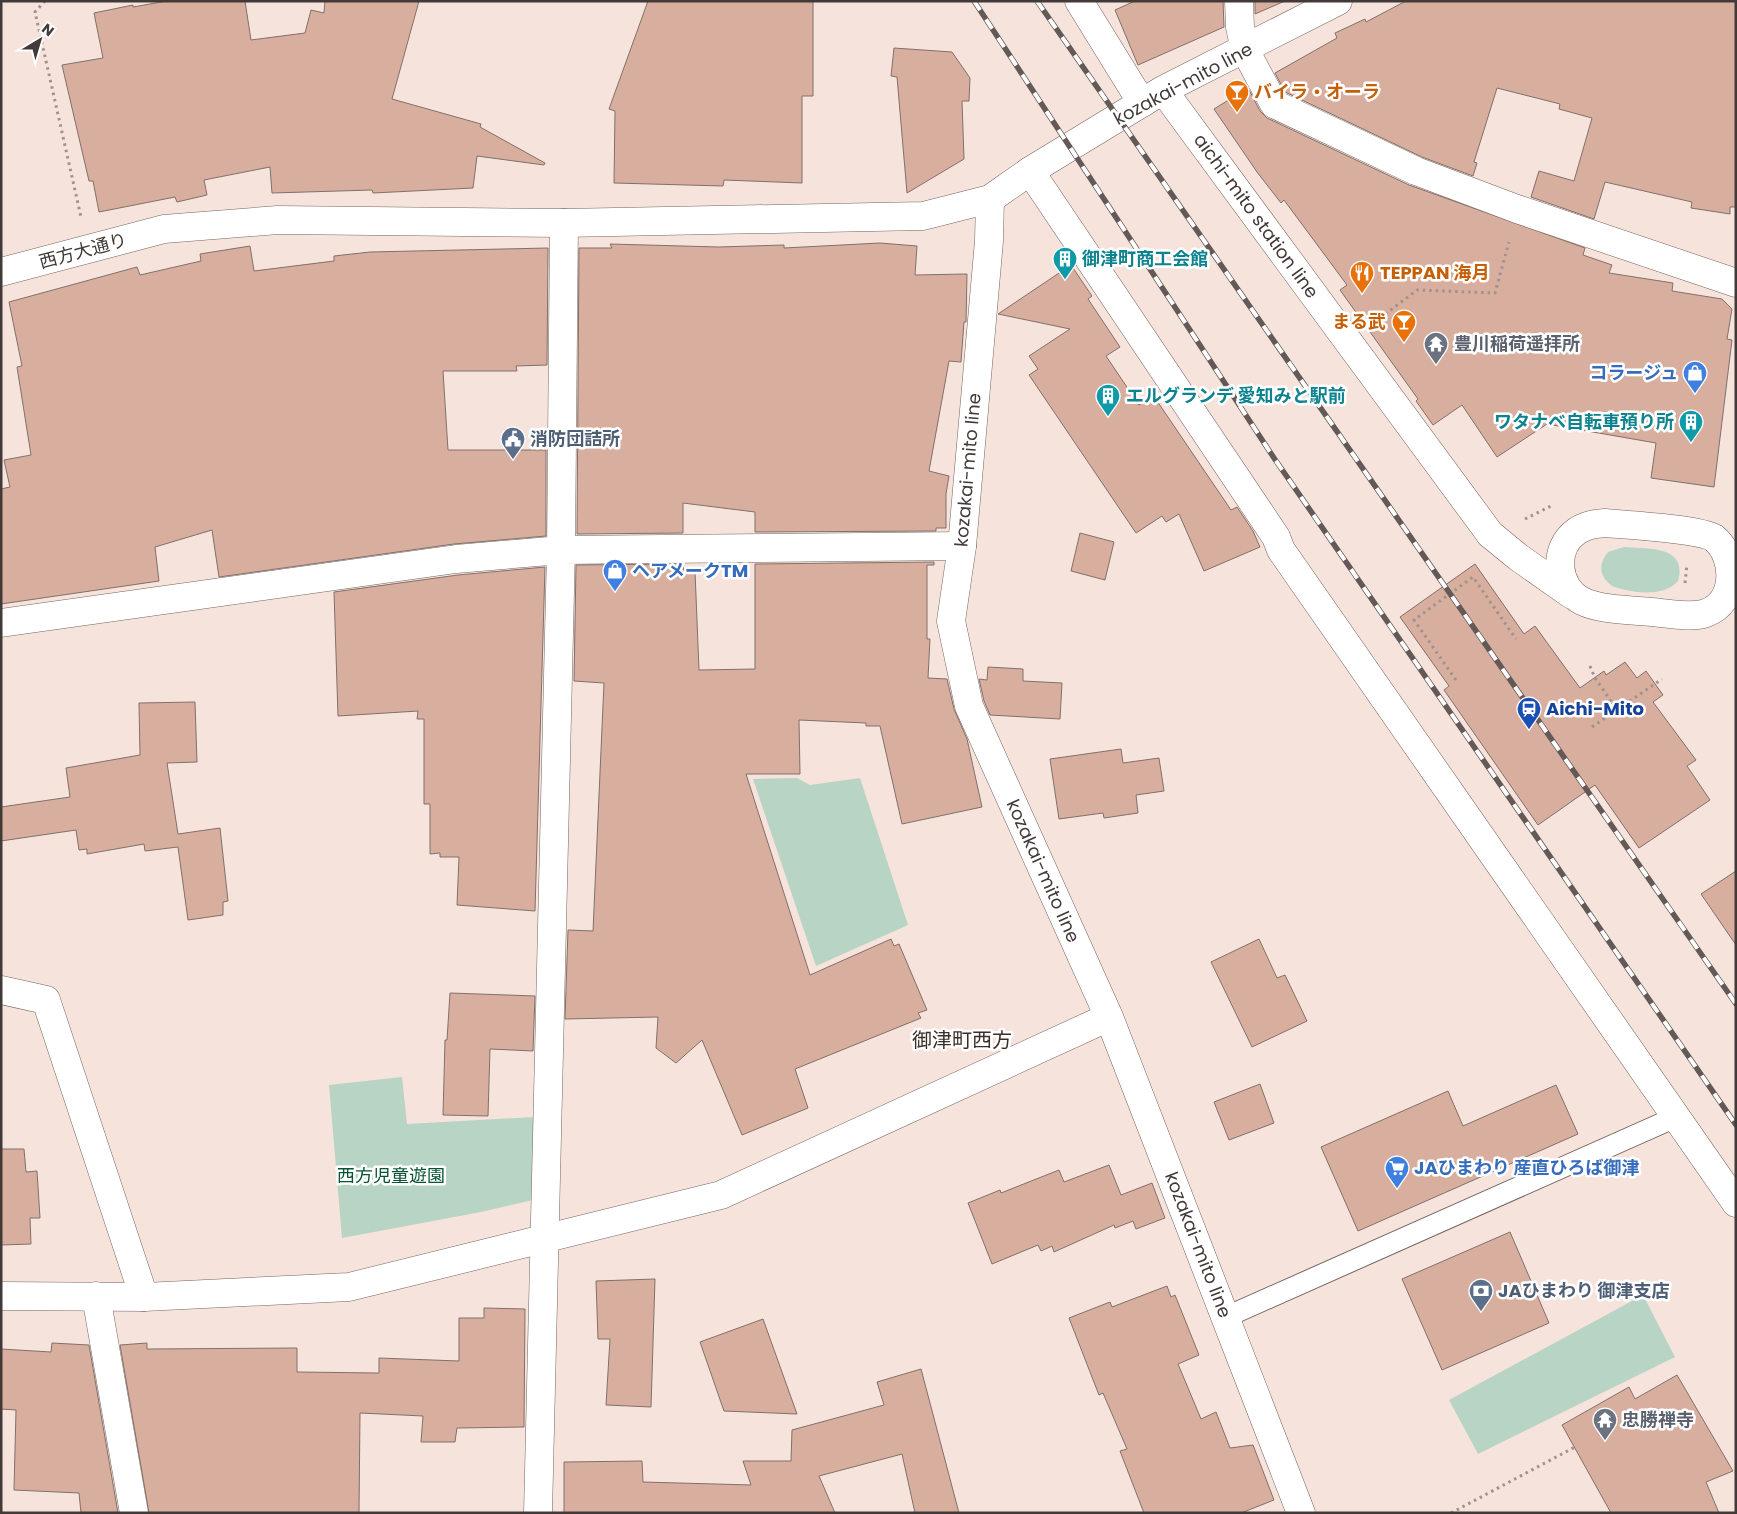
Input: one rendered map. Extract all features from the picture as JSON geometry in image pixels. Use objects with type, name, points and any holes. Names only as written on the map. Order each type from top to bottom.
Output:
[{"type":"street","name":"aichi-mito station line","points":[[1079,1],[1153,97],[1348,341],[1490,534],[1518,557],[1581,601]]},
{"type":"street","points":[[1239,1],[1240,27],[1245,50],[1274,104],[1416,170],[1518,209],[1736,283]]},
{"type":"street","name":"kozakai-mito line","points":[[564,223],[923,216],[990,198],[1030,171],[1153,97],[1338,1]]},
{"type":"street","points":[[1030,171],[1276,537],[1281,550],[1736,1203]]},
{"type":"street","name":"kozakai-mito line","points":[[990,198],[989,241],[962,546],[951,621],[969,706],[1109,1017],[1301,1513]]},
{"type":"street","name":"西方大通り","points":[[1,272],[164,229],[278,220],[564,223]]},
{"type":"street","points":[[538,1513],[561,550],[564,223]]},
{"type":"street","points":[[1518,557],[1533,556],[1547,551],[1589,525],[1605,523],[1694,532],[1736,534]]},
{"type":"street","points":[[1575,532],[1564,545],[1560,560],[1561,576],[1569,591],[1581,601],[1597,606],[1694,614],[1736,614]]},
{"type":"street","points":[[1694,532],[1713,538],[1726,548],[1734,562],[1735,576],[1730,594],[1720,607],[1694,614]]},
{"type":"street","points":[[1,622],[456,559],[561,550],[962,546]]},
{"type":"street","points":[[1,990],[46,1000],[144,1296]]},
{"type":"street","points":[[1,1296],[144,1296],[349,1287],[721,1195],[1109,1017]]},
{"type":"street","points":[[96,1296],[134,1513]]},
{"type":"lane","points":[[1226,1317],[1676,1117]]},
{"type":"path","points":[[45,2],[36,12],[88,250]]},
{"type":"path","points":[[1348,341],[1417,290],[1495,293],[1518,209]]},
{"type":"path","points":[[1694,532],[1694,614]]},
{"type":"path","points":[[1456,680],[1414,620],[1473,577],[1516,639]]},
{"type":"path","points":[[1590,666],[1594,678],[1617,710]]},
{"type":"path","points":[[1592,727],[1662,679]]},
{"type":"path","points":[[1451,1513],[1575,1447]]},
{"type":"green space","points":[[1624,547],[1654,549],[1671,555],[1677,561],[1679,569],[1678,581],[1664,590],[1656,592],[1628,591],[1612,586],[1604,578],[1601,565],[1608,552]]},
{"type":"green space","points":[[797,778],[810,785],[860,778],[908,925],[816,966],[753,779]]},
{"type":"green space","name":"西方児童遊園","points":[[402,1077],[407,1124],[534,1117],[533,1200],[481,1212],[342,1238],[329,1085]]},
{"type":"green space","points":[[1643,1295],[1675,1357],[1478,1454],[1449,1400]]},
{"type":"building","points":[[167,1],[245,1],[251,40],[305,33],[311,10],[324,13],[325,1],[419,1],[392,99],[481,124],[480,127],[545,163],[544,165],[477,156],[473,188],[373,193],[372,190],[272,193],[270,167],[204,180],[207,195],[177,202],[175,197],[99,212],[93,181],[89,181],[62,65],[103,58],[94,13],[133,5],[133,7]]},
{"type":"building","points":[[648,1],[813,1],[813,96],[802,96],[802,183],[724,180],[723,186],[614,183],[615,111],[609,109]]},
{"type":"building","points":[[1135,1],[1223,1],[1224,27],[1138,65],[1115,10]]},
{"type":"building","points":[[1255,1],[1285,1],[1255,14]]},
{"type":"building","points":[[1406,1],[1736,1],[1736,207],[1730,207],[1730,214],[1691,208],[1692,202],[1605,182],[1594,219],[1531,197],[1539,171],[1574,181],[1592,118],[1559,109],[1560,104],[1497,88],[1474,162],[1477,163],[1473,176],[1422,157],[1285,92],[1275,73],[1337,38],[1335,33],[1365,19],[1366,22]]},
{"type":"building","points":[[894,48],[952,52],[970,78],[969,101],[962,101],[964,159],[907,193],[897,77],[891,76]]},
{"type":"building","points":[[1248,88],[1260,111],[1267,118],[1409,185],[1585,248],[1583,255],[1612,265],[1609,273],[1673,283],[1672,291],[1722,299],[1732,309],[1727,339],[1732,340],[1714,487],[1651,478],[1656,443],[1547,424],[1497,457],[1462,405],[1433,425],[1416,401],[1418,399],[1340,290],[1347,285],[1284,200],[1281,203],[1257,172],[1214,109]]},
{"type":"building","points":[[880,243],[917,246],[915,275],[967,274],[966,322],[964,322],[961,362],[949,361],[929,471],[949,476],[946,494],[946,528],[936,528],[936,531],[755,532],[755,512],[683,503],[683,533],[577,534],[579,248],[612,248],[610,244],[719,247],[784,245],[784,248]]},
{"type":"building","points":[[250,246],[254,271],[334,261],[334,256],[370,252],[548,248],[547,365],[516,366],[517,371],[443,371],[448,450],[546,450],[546,536],[454,544],[219,577],[212,530],[155,547],[159,581],[1,604],[1,489],[10,487],[4,460],[31,455],[17,367],[22,366],[9,302],[137,267],[140,275],[201,261],[200,254]]},
{"type":"building","name":"エルグランデ 愛知みと駅前","points":[[1071,265],[1092,296],[1088,299],[1120,347],[1106,356],[1139,405],[1153,395],[1231,510],[1237,507],[1253,531],[1260,547],[1204,571],[1179,514],[1166,522],[1162,516],[1136,533],[1029,375],[1038,369],[1029,356],[1070,329],[998,314]]},
{"type":"building","points":[[1080,533],[1114,542],[1105,580],[1071,571]]},
{"type":"building","points":[[934,562],[934,565],[927,565],[927,639],[930,639],[928,678],[947,679],[954,709],[967,739],[982,807],[902,824],[880,726],[866,726],[866,723],[799,720],[800,774],[746,774],[810,975],[891,939],[894,946],[899,944],[927,1010],[918,1013],[921,1018],[795,1069],[808,1108],[742,1135],[702,1040],[676,1063],[656,1048],[658,1017],[565,1019],[568,930],[593,931],[604,683],[574,681],[576,565],[683,564],[684,572],[695,571],[699,670],[755,669],[755,564]]},
{"type":"building","points":[[1475,564],[1524,634],[1535,626],[1580,688],[1604,671],[1606,675],[1625,662],[1637,678],[1646,671],[1663,695],[1653,702],[1696,760],[1687,766],[1710,800],[1639,848],[1595,785],[1538,825],[1444,690],[1449,686],[1400,617]]},
{"type":"building","points":[[545,567],[535,911],[457,905],[459,857],[440,857],[440,853],[430,854],[430,804],[424,804],[424,719],[417,719],[418,711],[338,716],[334,592],[458,575]]},
{"type":"building","points":[[988,667],[1023,669],[1023,681],[1062,683],[1060,719],[990,715],[984,701],[979,679],[987,680]]},
{"type":"building","points":[[195,702],[197,762],[167,763],[178,834],[220,828],[228,901],[223,902],[223,915],[188,920],[178,847],[145,851],[144,844],[87,854],[87,849],[79,850],[76,830],[1,841],[1,807],[70,797],[66,768],[140,755],[139,703]]},
{"type":"building","points":[[1121,749],[1123,763],[1159,758],[1164,791],[1136,795],[1138,813],[1104,818],[1103,813],[1059,819],[1050,759]]},
{"type":"building","points":[[1736,871],[1736,945],[1701,894]]},
{"type":"building","points":[[1259,939],[1277,978],[1285,975],[1307,1021],[1252,1047],[1211,962]]},
{"type":"building","points":[[450,993],[535,996],[533,1051],[490,1049],[488,1116],[443,1115],[445,1040],[447,1040]]},
{"type":"building","points":[[1260,1084],[1274,1123],[1229,1140],[1214,1102]]},
{"type":"building","name":"JAひまわり 産直ひろば御津","points":[[1556,1085],[1578,1134],[1358,1231],[1321,1147],[1448,1091],[1463,1126]]},
{"type":"building","points":[[1,1149],[24,1149],[26,1172],[37,1171],[40,1218],[30,1218],[31,1244],[1,1245]]},
{"type":"building","points":[[1109,1165],[1121,1195],[1152,1183],[1165,1218],[1136,1229],[1133,1221],[1115,1228],[1114,1225],[1054,1252],[1052,1246],[1041,1251],[1038,1245],[992,1264],[968,1203],[1000,1190],[1001,1193],[1059,1170],[1064,1182]]},
{"type":"building","name":"JAひまわり 御津支店","points":[[1510,1232],[1549,1323],[1442,1370],[1402,1279]]},
{"type":"building","points":[[655,1279],[651,1407],[606,1405],[610,1339],[598,1339],[596,1281]]},
{"type":"building","points":[[1167,1286],[1171,1297],[1175,1295],[1199,1355],[1178,1364],[1201,1419],[1216,1412],[1230,1448],[1253,1445],[1274,1500],[1241,1513],[1144,1513],[1120,1451],[1127,1449],[1103,1393],[1099,1395],[1069,1318],[1110,1302],[1112,1307]]},
{"type":"building","points":[[484,1308],[525,1309],[524,1427],[457,1428],[455,1442],[421,1442],[423,1416],[360,1413],[359,1513],[149,1513],[120,1345],[147,1343],[147,1349],[297,1348],[297,1372],[379,1373],[379,1358],[459,1361],[459,1318],[484,1318]]},
{"type":"building","points":[[763,1319],[797,1414],[724,1411],[700,1342]]},
{"type":"building","points":[[52,1343],[89,1345],[118,1513],[81,1513],[79,1493],[14,1490],[16,1410],[1,1409],[1,1349],[51,1352]]},
{"type":"building","points":[[921,1369],[959,1513],[915,1513],[902,1454],[819,1476],[835,1513],[564,1513],[564,1462],[642,1461],[643,1482],[751,1485],[743,1461],[791,1461],[792,1430],[884,1405],[877,1382]]},
{"type":"building","name":"忠勝禅寺","points":[[1677,1375],[1733,1471],[1706,1482],[1719,1513],[1611,1513],[1562,1425],[1629,1387],[1635,1399]]},
{"type":"railway","points":[[974,1],[1274,458],[1736,1125]]},
{"type":"railway","points":[[1037,1],[1736,1004]]},
{"type":"place","name":"バイラ・オーラ","points":[[1237,113]]},
{"type":"place","name":"御津町商工会館","points":[[1065,280]]},
{"type":"place","name":"TEPPAN 海月","points":[[1362,294]]},
{"type":"place","name":"まる武","points":[[1404,343]]},
{"type":"place","name":"豊川稲荷遥拝所","points":[[1436,365]]},
{"type":"place","name":"コラージュ","points":[[1695,394]]},
{"type":"place","name":"エルグランデ 愛知みと駅前","points":[[1108,417]]},
{"type":"place","name":"ワタナベ自転車預り所","points":[[1691,443]]},
{"type":"place","name":"消防団詰所","points":[[513,460]]},
{"type":"place","name":"ヘアメークTM","points":[[615,592]]},
{"type":"place","name":"Aichi-Mito","points":[[1529,730]]},
{"type":"place","name":"JAひまわり 産直ひろば御津","points":[[1397,1189]]},
{"type":"place","name":"JAひまわり 御津支店","points":[[1481,1312]]},
{"type":"place","name":"忠勝禅寺","points":[[1605,1441]]},
{"type":"district","name":"御津町西方","points":[[962,1040]]}]
